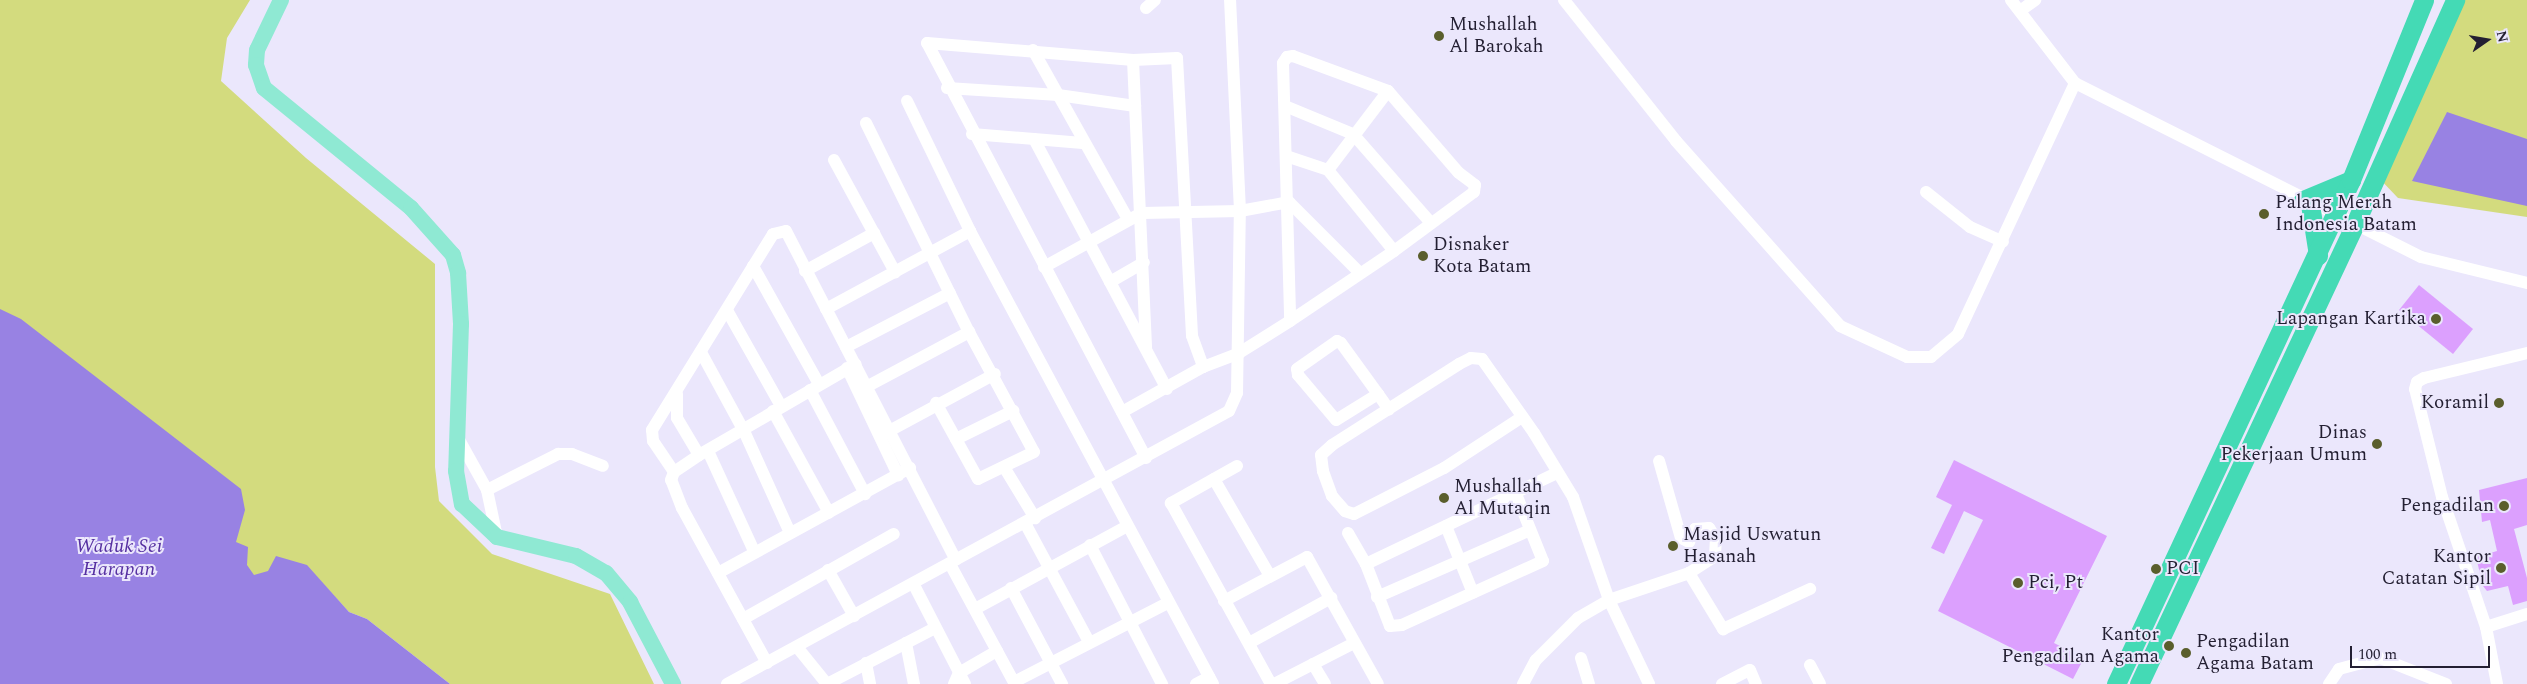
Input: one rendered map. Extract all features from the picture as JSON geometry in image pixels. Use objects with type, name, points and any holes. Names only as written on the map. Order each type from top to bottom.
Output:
[{"type":"highway","points":[[2116,684],[2318,255],[2345,221],[2351,180],[2424,0]]},
{"type":"highway","points":[[2139,684],[2345,221],[2454,0]]},
{"type":"highway","points":[[2318,255],[2307,202],[2351,180]]},
{"type":"main road","points":[[281,0],[257,50],[256,64],[264,88],[411,208],[453,255],[458,272],[461,324],[456,471],[462,504],[497,537],[576,556],[606,573],[630,602],[673,684]]},
{"type":"street","points":[[727,684],[1102,483],[1229,411],[1236,402],[1239,353],[1240,211],[1230,0]]},
{"type":"street","points":[[1564,0],[1676,141],[1840,326],[1907,357],[1931,357],[1958,334],[2003,242],[2075,83]]},
{"type":"street","points":[[2012,0],[2075,83],[2307,202],[2421,257],[2527,283]]},
{"type":"street","points":[[2020,11],[2035,0]]},
{"type":"street","points":[[1146,458],[972,134],[927,43],[1033,50],[1132,60],[1177,58],[1192,336],[1202,367]]},
{"type":"street","points":[[1033,50],[1083,143],[1128,219]]},
{"type":"street","points":[[1122,412],[1167,389],[1202,367],[1239,353],[1290,321],[1394,251],[1474,192],[1475,185],[1458,172],[1388,91],[1287,57],[1283,63],[1289,202],[1290,321]]},
{"type":"street","points":[[1132,60],[1142,213],[1146,348]]},
{"type":"street","points":[[948,88],[1058,95],[1135,106]]},
{"type":"street","points":[[1328,170],[1353,134],[1388,91]]},
{"type":"street","points":[[907,101],[970,231],[1102,483],[1211,680],[1196,684]]},
{"type":"street","points":[[1285,106],[1353,134],[1430,223]]},
{"type":"street","points":[[866,123],[969,332],[995,374],[1034,452],[978,478],[936,403]]},
{"type":"street","points":[[972,134],[1083,143]]},
{"type":"street","points":[[1034,139],[1167,389]]},
{"type":"street","points":[[1286,156],[1328,170],[1394,251]]},
{"type":"street","points":[[834,160],[895,272]]},
{"type":"street","points":[[1926,192],[1970,227],[2003,242]]},
{"type":"street","points":[[1044,268],[1128,219],[1142,213],[1240,211],[1289,202]]},
{"type":"street","points":[[1289,202],[1360,273]]},
{"type":"street","points":[[674,472],[653,441],[652,430],[728,312],[773,234],[781,230],[790,233],[805,270],[846,347],[851,366],[898,475]]},
{"type":"street","points":[[826,309],[970,231]]},
{"type":"street","points":[[805,270],[874,234]]},
{"type":"street","points":[[1110,282],[1144,262]]},
{"type":"street","points":[[753,266],[865,494]]},
{"type":"street","points":[[846,347],[950,293]]},
{"type":"street","points":[[728,312],[829,514]]},
{"type":"street","points":[[868,386],[969,332]]},
{"type":"street","points":[[1378,394],[1336,420],[1298,375],[1297,368],[1337,341],[1378,394],[1389,410]]},
{"type":"street","points":[[2498,684],[2486,627],[2442,498],[2415,390],[2417,382],[2424,378],[2527,353]]},
{"type":"street","points":[[702,354],[744,431],[790,533]]},
{"type":"street","points":[[1522,417],[1444,468],[1354,514],[1345,511],[1332,496],[1321,455],[1471,358],[1482,359],[1522,417],[1557,473],[1584,524],[1609,600],[1648,684]]},
{"type":"street","points":[[768,663],[674,492],[671,480],[674,472],[704,453],[744,431],[777,408],[851,366]]},
{"type":"street","points":[[851,366],[868,386],[891,430],[975,609],[1014,683],[1089,642],[1168,603]]},
{"type":"street","points":[[891,430],[936,403],[995,374]]},
{"type":"street","points":[[678,389],[677,418],[704,453],[754,551]]},
{"type":"street","points":[[956,439],[1013,411]]},
{"type":"street","points":[[458,436],[487,490],[497,522],[497,537]]},
{"type":"street","points":[[487,490],[558,454],[579,456],[603,466]]},
{"type":"street","points":[[1523,684],[1525,675],[1555,637],[1578,618],[1609,600],[1689,572],[1715,556],[1716,539],[1702,526],[1693,531],[1689,542],[1681,538],[1658,461]]},
{"type":"street","points":[[1237,466],[1171,503],[1224,601],[1273,684],[1354,644]]},
{"type":"street","points":[[1004,467],[1050,567],[1089,642]]},
{"type":"street","points":[[718,573],[754,551],[829,514],[910,468]]},
{"type":"street","points":[[1366,564],[1557,473]]},
{"type":"street","points":[[1214,479],[1270,576]]},
{"type":"street","points":[[1348,533],[1366,564],[1377,597],[1390,626],[1395,627],[1543,561],[1516,494]]},
{"type":"street","points":[[975,609],[1126,526]]},
{"type":"street","points":[[1446,526],[1473,593]]},
{"type":"street","points":[[1377,597],[1530,530]]},
{"type":"street","points":[[743,619],[894,534]]},
{"type":"street","points":[[1090,545],[1162,684]]},
{"type":"street","points":[[1224,601],[1307,557],[1378,684]]},
{"type":"street","points":[[828,570],[854,616]]},
{"type":"street","points":[[1689,572],[1724,629],[1810,589]]},
{"type":"street","points":[[914,585],[959,680],[997,651]]},
{"type":"street","points":[[1011,588],[1062,684]]},
{"type":"street","points":[[1249,643],[1331,598]]},
{"type":"street","points":[[2486,627],[2527,614]]},
{"type":"street","points":[[797,647],[827,684],[935,628]]},
{"type":"street","points":[[906,643],[914,684]]},
{"type":"street","points":[[1581,658],[1590,684]]},
{"type":"street","points":[[2329,684],[2339,669],[2380,658],[2446,684]]},
{"type":"street","points":[[866,663],[870,684]]},
{"type":"street","points":[[1313,664],[1325,684]]},
{"type":"street","points":[[1810,665],[1820,684]]},
{"type":"street","points":[[1722,684],[1750,670],[1756,684]]},
{"type":"green space","points":[[0,0],[250,0],[227,38],[221,81],[306,158],[435,264],[435,467],[439,501],[492,554],[610,594],[654,684],[450,684],[367,619],[349,612],[316,576],[267,611],[0,333]]},
{"type":"green space","points":[[2455,0],[2527,0],[2527,217],[2398,198],[2377,176]]},
{"type":"water","points":[[2447,112],[2527,139],[2527,206],[2412,181]]},
{"type":"water","name":"Waduk Sei Harapan","points":[[0,309],[21,319],[241,489],[245,510],[236,542],[248,547],[247,565],[254,575],[268,571],[276,556],[307,565],[349,612],[367,619],[450,684],[0,684]]},
{"type":"building","name":"Lapangan Kartika","points":[[2419,285],[2473,329],[2453,354],[2399,310]]},
{"type":"building","name":"Pci, Pt","points":[[1954,460],[2107,536],[2054,643],[2084,658],[2073,679],[1938,611],[1983,520],[1964,511],[1944,554],[1931,548],[1952,505],[1936,497]]},
{"type":"building","points":[[2527,478],[2527,525],[2514,529],[2527,578],[2527,601],[2513,605],[2508,586],[2487,591],[2483,586],[2476,557],[2497,551],[2490,520],[2482,522],[2479,490]]},
{"type":"place","name":"Mushallah Al Barokah","points":[[1439,36]]},
{"type":"place","name":"Palang Merah Indonesia Batam","points":[[2264,214]]},
{"type":"place","name":"Disnaker Kota Batam","points":[[1423,256]]},
{"type":"place","name":"Lapangan Kartika","points":[[2436,319]]},
{"type":"place","name":"Koramil","points":[[2499,403]]},
{"type":"place","name":"Dinas Pekerjaan Umum","points":[[2377,444]]},
{"type":"place","name":"Mushallah Al Mutaqin","points":[[1444,498]]},
{"type":"place","name":"Pengadilan","points":[[2504,506]]},
{"type":"place","name":"Masjid Uswatun Hasanah","points":[[1673,546]]},
{"type":"place","name":"Kantor Catatan Sipil","points":[[2501,568]]},
{"type":"place","name":"PCI","points":[[2156,569]]},
{"type":"place","name":"Pci, Pt","points":[[2018,583]]},
{"type":"place","name":"Kantor Pengadilan Agama","points":[[2169,646]]},
{"type":"place","name":"Pengadilan Agama Batam","points":[[2186,653]]}]
